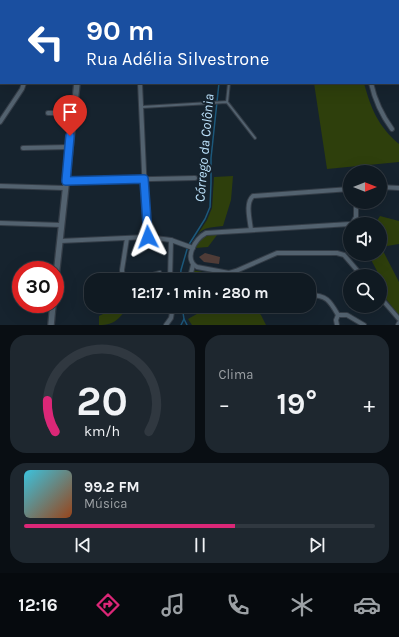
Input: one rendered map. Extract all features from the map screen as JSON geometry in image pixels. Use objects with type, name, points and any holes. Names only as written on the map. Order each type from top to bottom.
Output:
[{"type":"main road","points":[[58,261],[75,84]]},
{"type":"main road","points":[[51,325],[52,313]]},
{"type":"street","points":[[0,122],[24,84]]},
{"type":"street","points":[[140,84],[148,237]]},
{"type":"street","points":[[371,84],[377,104],[392,129]]},
{"type":"street","points":[[48,113],[72,113]]},
{"type":"street","points":[[23,148],[70,147]]},
{"type":"street","points":[[66,181],[195,178]]},
{"type":"street","points":[[0,186],[65,188]]},
{"type":"street","points":[[387,187],[399,188]]},
{"type":"street","points":[[251,230],[249,202],[251,197],[256,195],[343,189]]},
{"type":"street","points":[[0,223],[61,225]]},
{"type":"street","points":[[191,273],[193,265],[191,260],[191,247],[206,233],[343,224]]},
{"type":"street","points":[[60,241],[148,237],[171,240],[191,247]]},
{"type":"street","points":[[122,273],[127,238]]},
{"type":"street","points":[[170,273],[171,240]]},
{"type":"street","points":[[193,265],[206,270],[229,273],[277,254],[338,253],[344,255],[356,269]]},
{"type":"street","points":[[316,296],[324,297],[330,301],[338,315],[336,320],[337,325]]},
{"type":"street","points":[[387,305],[399,319]]},
{"type":"street","points":[[166,325],[171,318],[172,313]]},
{"type":"street","points":[[338,315],[346,315],[364,325]]},
{"type":"lane","points":[[230,84],[227,102],[255,138]]},
{"type":"lane","points":[[141,107],[227,102]]},
{"type":"green space","points":[[314,84],[364,84],[369,101],[376,116],[386,131],[399,144],[399,162],[368,165],[343,165],[343,167],[327,169]]},
{"type":"green space","points":[[233,176],[231,200],[223,226],[205,229],[196,237],[207,220],[212,208],[214,177]]},
{"type":"green space","points":[[387,218],[399,221],[399,244],[387,246]]},
{"type":"green space","points":[[206,235],[217,235],[208,247],[195,248],[200,238]]},
{"type":"green space","points":[[387,259],[399,282],[399,316],[387,300],[387,269],[376,269],[372,261],[387,261]]},
{"type":"green space","points":[[192,270],[208,273],[192,273]]},
{"type":"green space","points":[[105,313],[123,313],[117,320],[105,325],[99,325],[99,316]]},
{"type":"green space","points":[[198,313],[259,313],[266,325],[192,325],[188,319]]},
{"type":"building","points":[[205,253],[220,257],[219,264],[204,262],[199,257]]},
{"type":"waterway","name":"Córrego da Colônia","points":[[181,273],[188,246],[205,219],[210,207],[211,158],[219,84]]},
{"type":"waterway","name":"Córrego da Colônia","points":[[181,325],[184,319],[183,313]]},
{"type":"waterway","name":"Córrego da Colônia","points":[[184,319],[187,325]]},
{"type":"route","points":[[70,136],[66,181],[144,179],[148,237]]}]
